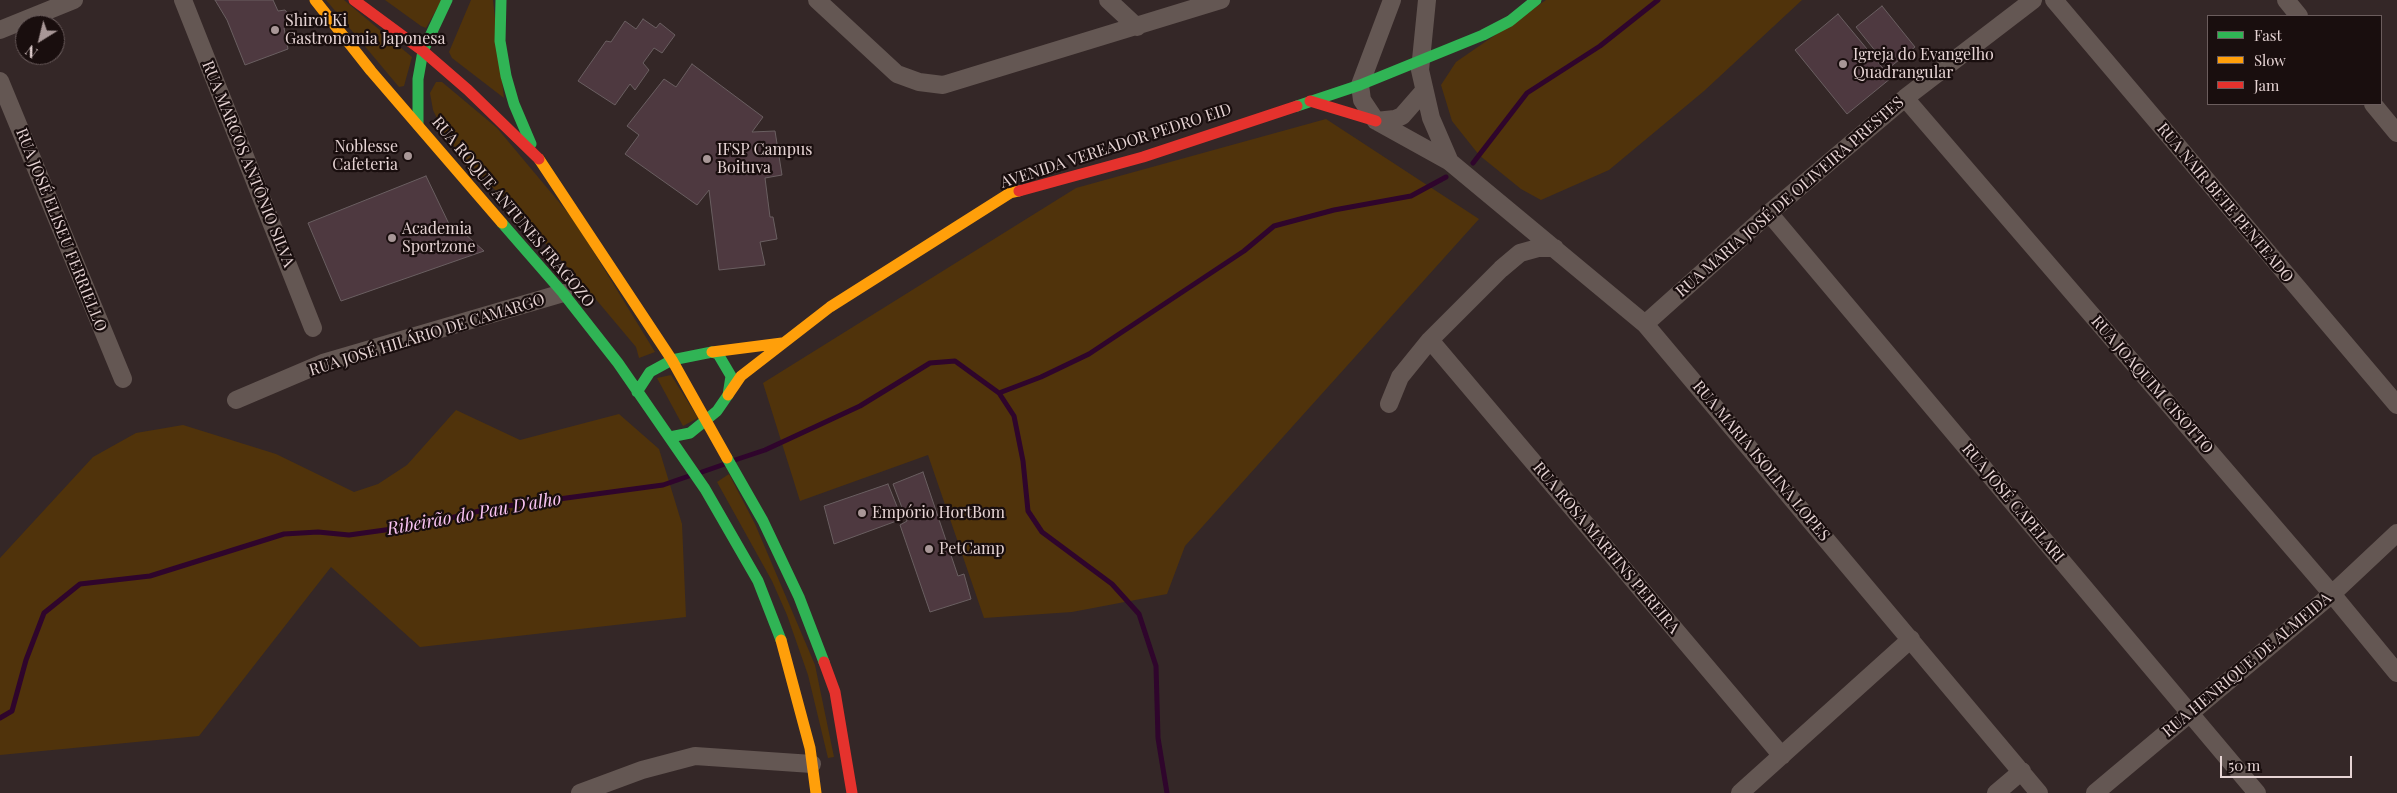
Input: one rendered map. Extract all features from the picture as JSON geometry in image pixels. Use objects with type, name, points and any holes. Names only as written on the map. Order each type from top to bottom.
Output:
[{"type":"main road","name":"RUA ROQUE ANTUNES FRAGOZO","points":[[315,0],[418,125],[563,293],[618,363],[706,489],[758,581],[784,652],[812,764],[816,793]]},
{"type":"main road","points":[[354,0],[423,51],[468,90],[539,159]]},
{"type":"main road","points":[[418,125],[418,79],[423,51],[446,0]]},
{"type":"main road","points":[[501,0],[500,41],[508,84],[525,132],[539,159],[672,360],[737,473],[782,558],[835,692],[852,793]]},
{"type":"main road","name":"AVENIDA VEREADOR PEDRO EID","points":[[706,422],[741,376],[830,307],[1010,193],[1143,157],[1360,85],[1510,21],[1536,0]]},
{"type":"main road","points":[[1310,101],[1376,121]]},
{"type":"main road","points":[[637,392],[650,372],[672,360],[712,352],[783,343]]},
{"type":"main road","points":[[712,352],[718,354],[731,376],[728,395]]},
{"type":"main road","points":[[670,437],[690,433],[706,422]]},
{"type":"street","points":[[0,30],[74,0]]},
{"type":"street","name":"RUA MARCOS ANTÔNIO SILVA","points":[[183,0],[313,328]]},
{"type":"street","points":[[817,0],[897,74],[919,82],[943,85],[1220,0]]},
{"type":"street","points":[[1108,0],[1137,26]]},
{"type":"street","points":[[1392,0],[1360,85],[1362,100],[1376,121],[1395,120],[1402,116],[1423,92]]},
{"type":"street","name":"RUA MARIA ISOLINA LOPES","points":[[1427,0],[1420,61],[1423,92],[1438,138],[1450,162]]},
{"type":"street","name":"RUA MARIA JOSÉ DE OLIVEIRA PRESTES","points":[[1645,324],[1769,213],[1905,98],[2033,0]]},
{"type":"street","name":"RUA NAIR BETE PENTEADO","points":[[2054,0],[2397,405]]},
{"type":"street","points":[[2286,0],[2298,15]]},
{"type":"street","name":"RUA JOSÉ ELISEU FERRIELLO","points":[[0,81],[123,379]]},
{"type":"street","name":"RUA JOAQUIM CISOTTO","points":[[1905,98],[2332,594],[2397,673]]},
{"type":"street","points":[[2373,105],[2397,133]]},
{"type":"street","name":"RUA MARIA ISOLINA LOPES","points":[[1376,121],[1450,162],[1556,248],[1645,324],[2039,793]]},
{"type":"street","name":"RUA JOSÉ CAPELARI","points":[[1769,213],[2257,793]]},
{"type":"street","points":[[1389,404],[1400,377],[1430,340],[1520,253],[1538,248],[1556,248]]},
{"type":"street","name":"RUA JOSÉ HILÁRIO DE CAMARGO","points":[[236,400],[323,363],[563,293]]},
{"type":"street","name":"RUA ROSA MARTINS PEREIRA","points":[[1430,340],[1782,756]]},
{"type":"street","name":"RUA HENRIQUE DE ALMEIDA","points":[[2095,793],[2332,594],[2397,533]]},
{"type":"street","points":[[1740,793],[1911,639]]},
{"type":"street","points":[[580,793],[642,770],[695,756],[812,764]]},
{"type":"street","points":[[1996,793],[2022,772]]},
{"type":"shaded area","points":[[326,0],[344,0],[412,57],[404,86],[399,87]]},
{"type":"shaded area","points":[[385,0],[442,0],[426,28]]},
{"type":"shaded area","points":[[471,0],[493,0],[504,98],[452,58],[449,52]]},
{"type":"shaded area","points":[[1546,0],[1802,0],[1704,91],[1609,170],[1541,200],[1521,189],[1479,155],[1452,121],[1441,85],[1456,62]]},
{"type":"shaded area","points":[[436,82],[442,82],[497,128],[574,220],[655,352],[639,358],[636,347],[578,278],[447,139],[433,110],[430,93]]},
{"type":"shaded area","points":[[1326,119],[1479,219],[1185,546],[1167,594],[1072,612],[984,618],[928,455],[800,501],[763,383],[1076,188]]},
{"type":"shaded area","points":[[671,375],[698,418],[683,426],[657,378]]},
{"type":"shaded area","points":[[456,410],[520,440],[619,414],[659,449],[682,524],[686,617],[420,647],[331,567],[199,736],[0,755],[0,558],[93,457],[136,433],[183,425],[276,454],[354,492],[378,484],[407,465]]},
{"type":"shaded area","points":[[729,474],[755,524],[815,665],[834,757],[828,758],[808,675],[787,615],[772,581],[717,482]]},
{"type":"building","points":[[215,0],[273,0],[278,11],[285,10],[296,24],[284,28],[288,49],[245,65],[227,20]]},
{"type":"building","points":[[1882,6],[1915,47],[1889,68],[1856,27]]},
{"type":"building","name":"Igreja do Evangelho Quadrangular","points":[[1838,14],[1891,78],[1847,114],[1795,50]]},
{"type":"building","points":[[643,19],[656,28],[660,23],[675,35],[662,53],[654,48],[643,63],[649,70],[635,90],[630,84],[615,105],[578,81],[606,41],[611,42],[625,21],[636,29]]},
{"type":"building","points":[[692,64],[763,117],[752,132],[775,131],[782,175],[765,178],[770,217],[773,217],[777,239],[760,242],[765,265],[719,270],[709,190],[697,205],[625,154],[639,135],[627,126],[664,79],[676,87]]},
{"type":"building","name":"Academia Sportzone","points":[[426,176],[449,224],[455,225],[484,251],[341,301],[308,223]]},
{"type":"building","name":"PetCamp","points":[[923,472],[958,576],[964,574],[971,599],[930,612],[900,525],[907,521],[893,484]]},
{"type":"building","name":"Empório HortBom","points":[[888,484],[902,519],[834,544],[824,506]]},
{"type":"waterway","points":[[1473,163],[1527,93],[1600,46],[1658,0]]},
{"type":"waterway","points":[[999,393],[1041,377],[1089,354],[1244,251],[1274,226],[1334,210],[1411,196],[1446,177]]},
{"type":"waterway","points":[[735,460],[765,450],[860,406],[930,363],[955,361],[999,393],[1014,416],[1023,461],[1028,511],[1042,532],[1112,584],[1139,614],[1156,666],[1158,738],[1167,793]]},
{"type":"waterway","name":"Ribeirão do Pau D'alho","points":[[702,472],[725,464]]},
{"type":"waterway","name":"Ribeirão do Pau D'alho","points":[[0,718],[12,711],[26,660],[44,613],[80,584],[150,576],[284,534],[318,532],[349,535],[421,525],[492,508],[663,485],[689,476]]},
{"type":"traffic: fast","points":[[418,125],[418,79],[423,51],[447,0]]},
{"type":"traffic: fast","points":[[501,0],[500,41],[506,76],[514,104],[531,144]]},
{"type":"traffic: fast","points":[[1297,106],[1360,85],[1483,35],[1510,21],[1536,0]]},
{"type":"traffic: fast","points":[[502,223],[563,293],[618,363],[705,489],[758,581],[781,640]]},
{"type":"traffic: fast","points":[[637,392],[650,372],[672,360],[712,352],[718,354],[731,376],[728,395],[717,411],[690,433],[670,437]]},
{"type":"traffic: fast","points":[[727,458],[763,521],[799,597],[824,662]]},
{"type":"traffic: slow","points":[[315,0],[371,71],[502,223]]},
{"type":"traffic: slow","points":[[539,159],[672,360],[727,458]]},
{"type":"traffic: slow","points":[[728,395],[741,376],[830,307],[1010,193],[1019,191]]},
{"type":"traffic: slow","points":[[712,352],[782,343]]},
{"type":"traffic: slow","points":[[781,640],[810,748],[816,793]]},
{"type":"traffic: jam","points":[[354,0],[423,51],[468,90],[539,159]]},
{"type":"traffic: jam","points":[[1310,101],[1376,121]]},
{"type":"traffic: jam","points":[[1019,191],[1143,157],[1297,106]]},
{"type":"traffic: jam","points":[[824,662],[835,692],[852,793]]},
{"type":"place","name":"Shiroi Ki Gastronomia Japonesa","points":[[275,30]]},
{"type":"place","name":"Igreja do Evangelho Quadrangular","points":[[1843,64]]},
{"type":"place","name":"Noblesse Cafeteria","points":[[408,156]]},
{"type":"place","name":"IFSP Campus Boituva","points":[[707,159]]},
{"type":"place","name":"Academia Sportzone","points":[[392,238]]},
{"type":"place","name":"Empório HortBom","points":[[862,513]]},
{"type":"place","name":"PetCamp","points":[[929,549]]}]
